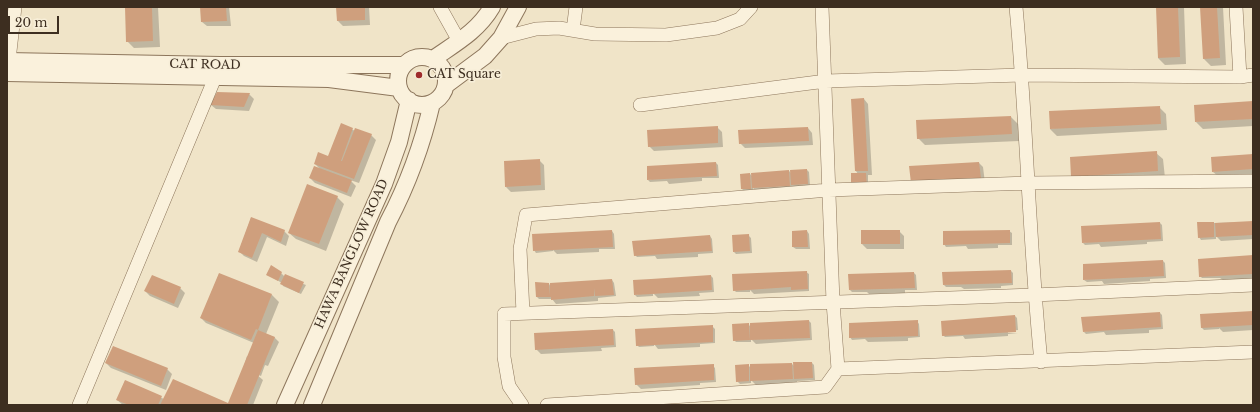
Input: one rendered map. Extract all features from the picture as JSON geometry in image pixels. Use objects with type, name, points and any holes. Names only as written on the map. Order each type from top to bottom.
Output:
[{"type":"street","points":[[8,67],[15,7]]},
{"type":"street","points":[[440,7],[460,41]]},
{"type":"street","points":[[433,59],[460,41],[484,20],[492,7]]},
{"type":"street","points":[[446,85],[444,70],[433,59],[418,57],[410,60],[404,65],[400,72],[404,94],[424,105],[432,103],[439,99],[446,85],[485,56],[501,38],[518,7]]},
{"type":"street","points":[[573,30],[576,7]]},
{"type":"street","points":[[501,38],[536,29],[559,28],[595,34],[666,35],[717,28],[740,19],[751,7]]},
{"type":"street","points":[[546,405],[825,387],[838,369],[832,302],[826,81],[822,7]]},
{"type":"street","points":[[1016,7],[1029,183],[1034,295],[1041,362]]},
{"type":"street","points":[[640,105],[826,81],[1022,75],[1247,76],[1236,7]]},
{"type":"street","name":"CAT ROAD","points":[[8,67],[217,71],[404,65]]},
{"type":"street","points":[[79,405],[217,71]]},
{"type":"street","name":"CAT ROAD","points":[[217,71],[329,79],[404,94]]},
{"type":"street","name":"HAWA BANGLOW ROAD","points":[[285,405],[384,184],[399,142],[404,94]]},
{"type":"street","name":"HAWA BANGLOW ROAD","points":[[312,405],[388,222],[403,193],[423,142],[432,103]]},
{"type":"street","points":[[523,313],[520,249],[526,215],[829,190],[1029,183],[1253,181]]},
{"type":"street","points":[[370,213],[388,222]]},
{"type":"street","points":[[522,405],[509,386],[504,357],[504,314],[1034,295],[1253,285]]},
{"type":"street","points":[[838,369],[1041,362],[1253,352]]},
{"type":"building","points":[[125,7],[152,7],[153,41],[126,42]]},
{"type":"building","points":[[200,7],[226,7],[227,21],[201,22]]},
{"type":"building","points":[[336,7],[365,7],[365,20],[337,21]]},
{"type":"building","points":[[1156,7],[1178,7],[1180,57],[1158,58]]},
{"type":"building","points":[[1200,7],[1217,7],[1220,58],[1203,59]]},
{"type":"building","points":[[217,92],[250,93],[244,107],[210,105]]},
{"type":"building","points":[[864,98],[868,171],[855,171],[851,99]]},
{"type":"building","points":[[1253,101],[1253,119],[1195,122],[1194,105]]},
{"type":"building","points":[[1160,106],[1161,124],[1050,129],[1049,111]]},
{"type":"building","points":[[1011,116],[1012,134],[917,139],[916,120]]},
{"type":"building","points":[[341,123],[353,128],[341,161],[355,128],[372,134],[354,179],[314,164],[318,152],[328,156]]},
{"type":"building","points":[[718,126],[718,143],[648,147],[647,130]]},
{"type":"building","points":[[808,127],[809,141],[739,144],[738,130]]},
{"type":"building","points":[[1157,151],[1158,171],[1071,177],[1070,157]]},
{"type":"building","points":[[1253,154],[1253,169],[1212,172],[1211,157]]},
{"type":"building","points":[[540,159],[541,185],[505,187],[504,161]]},
{"type":"building","points":[[716,162],[717,176],[647,180],[647,166]]},
{"type":"building","points":[[979,162],[981,178],[911,183],[909,166]]},
{"type":"building","points":[[314,166],[352,180],[347,193],[309,178]]},
{"type":"building","points":[[807,169],[808,184],[791,185],[790,170]]},
{"type":"building","points":[[789,170],[790,186],[752,188],[751,173]]},
{"type":"building","points":[[750,173],[751,189],[741,189],[740,174]]},
{"type":"building","points":[[851,173],[866,173],[867,188],[851,189]]},
{"type":"building","points":[[307,184],[338,196],[319,244],[288,233]]},
{"type":"building","points":[[251,217],[285,230],[281,242],[262,233],[252,258],[238,252]]},
{"type":"building","points":[[1253,221],[1253,235],[1216,237],[1215,223]]},
{"type":"building","points":[[1160,222],[1161,239],[1082,243],[1081,226]]},
{"type":"building","points":[[1197,222],[1214,222],[1214,237],[1198,238]]},
{"type":"building","points":[[612,230],[613,247],[533,251],[532,234]]},
{"type":"building","points":[[807,230],[808,247],[792,247],[792,231]]},
{"type":"building","points":[[861,230],[900,230],[900,244],[861,244]]},
{"type":"building","points":[[1010,230],[1010,243],[943,245],[943,231]]},
{"type":"building","points":[[749,234],[750,251],[733,252],[732,235]]},
{"type":"building","points":[[710,235],[712,251],[634,256],[632,241]]},
{"type":"building","points":[[1253,255],[1253,274],[1199,277],[1198,259]]},
{"type":"building","points":[[1163,260],[1164,276],[1083,280],[1083,264]]},
{"type":"building","points":[[271,265],[282,272],[278,281],[266,275]]},
{"type":"building","points":[[1011,270],[1012,283],[943,285],[942,272]]},
{"type":"building","points":[[807,271],[808,289],[791,290],[791,287],[733,291],[732,274]]},
{"type":"building","points":[[914,272],[915,288],[849,290],[848,274]]},
{"type":"building","points":[[219,273],[272,294],[258,330],[256,329],[251,340],[200,318]]},
{"type":"building","points":[[285,274],[304,282],[299,293],[280,284]]},
{"type":"building","points":[[152,275],[181,287],[174,304],[144,291]]},
{"type":"building","points":[[711,275],[712,290],[652,294],[651,279]]},
{"type":"building","points":[[612,279],[614,295],[595,296],[594,288],[594,296],[551,300],[551,297],[536,297],[535,282],[549,283],[550,295],[550,283]]},
{"type":"building","points":[[651,279],[652,294],[634,295],[633,280]]},
{"type":"building","points":[[1253,311],[1253,325],[1201,328],[1200,314]]},
{"type":"building","points":[[1160,312],[1161,327],[1083,332],[1081,317]]},
{"type":"building","points":[[1015,315],[1016,332],[942,336],[941,321]]},
{"type":"building","points":[[809,320],[810,338],[750,340],[750,323]]},
{"type":"building","points":[[918,320],[918,336],[849,338],[849,323]]},
{"type":"building","points":[[749,323],[750,340],[733,341],[732,324]]},
{"type":"building","points":[[713,325],[713,342],[636,346],[635,329]]},
{"type":"building","points":[[613,329],[614,345],[535,350],[534,333]]},
{"type":"building","points":[[258,330],[275,337],[247,405],[160,405],[173,379],[228,403]]},
{"type":"building","points":[[113,346],[168,368],[161,386],[105,363]]},
{"type":"building","points":[[793,362],[812,362],[813,378],[794,379]]},
{"type":"building","points":[[792,363],[793,379],[750,381],[750,364]]},
{"type":"building","points":[[714,364],[714,380],[635,385],[634,368]]},
{"type":"building","points":[[749,364],[749,381],[736,382],[735,365]]},
{"type":"building","points":[[125,380],[162,396],[158,405],[129,405],[116,400]]},
{"type":"place","name":"CAT Square","points":[[419,75]]}]
